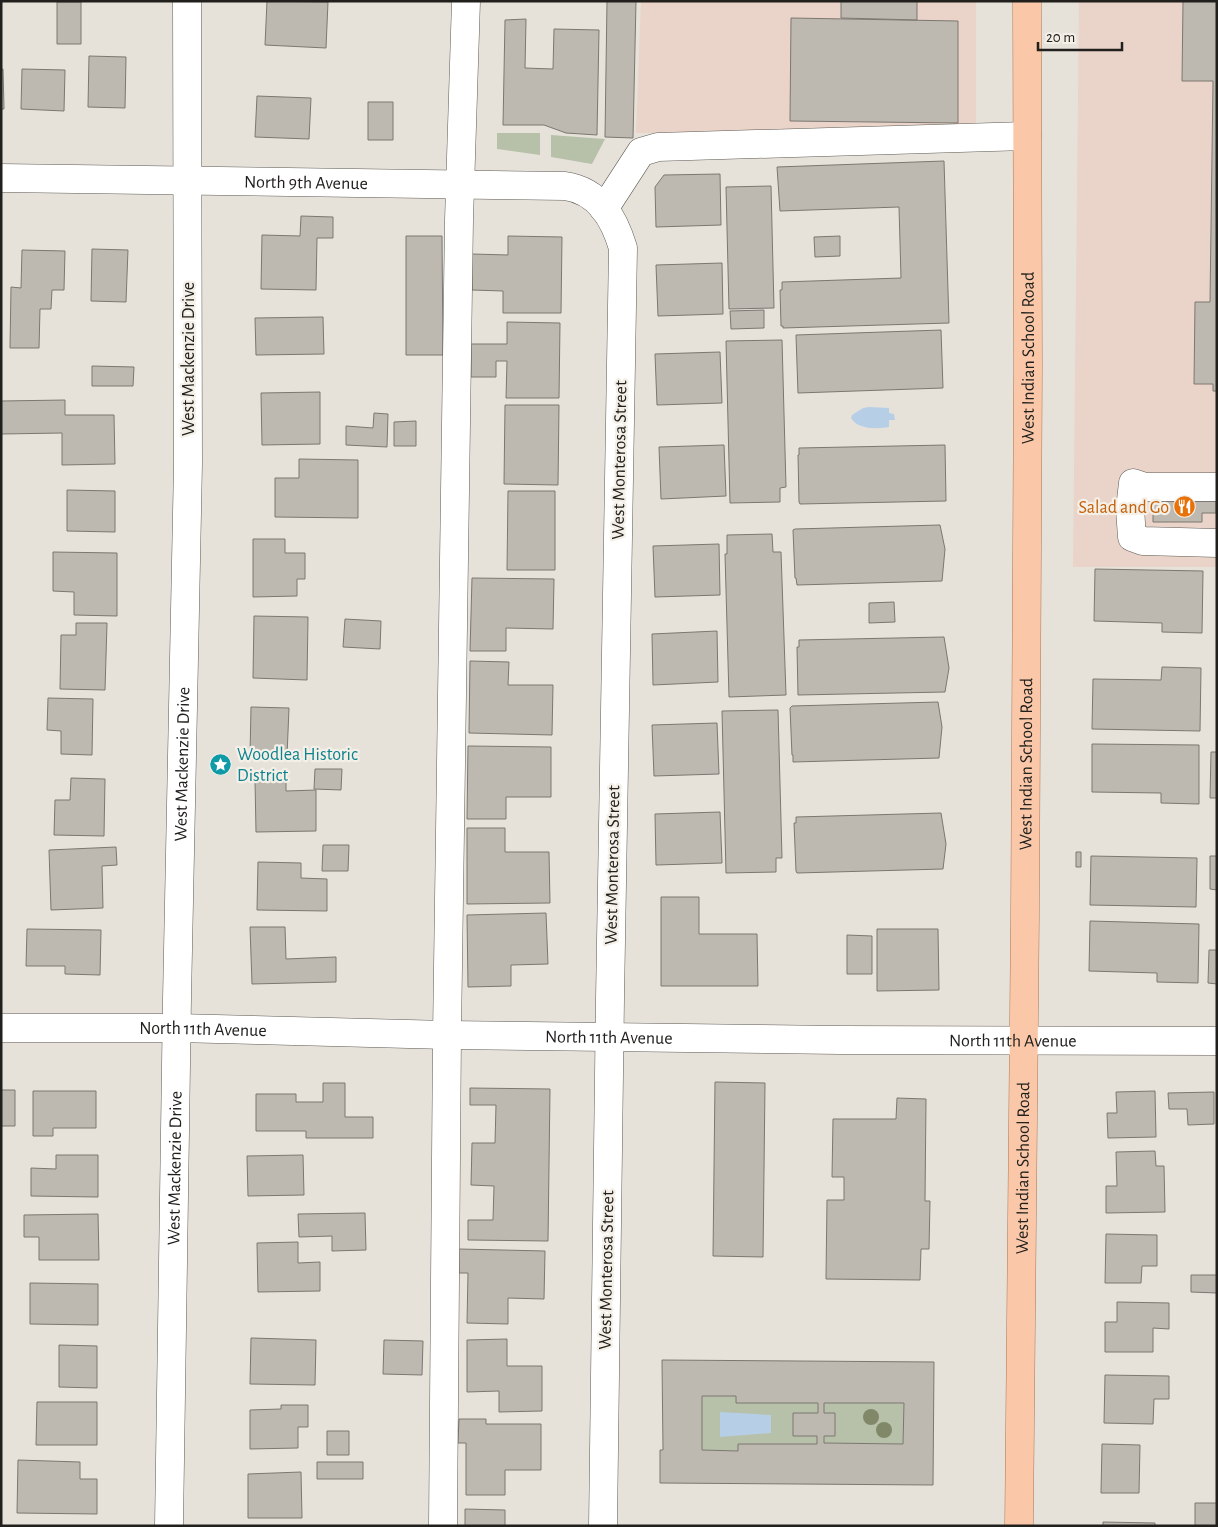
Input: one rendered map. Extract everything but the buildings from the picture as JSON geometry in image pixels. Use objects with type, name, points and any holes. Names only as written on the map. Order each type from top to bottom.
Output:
[{"type":"main road","name":"West Indian School Road","points":[[1019,1526],[1028,376],[1027,1]]},
{"type":"street","name":"West Mackenzie Drive","points":[[170,1526],[177,1028],[188,474],[189,182],[187,1]]},
{"type":"street","points":[[443,1526],[447,1035],[460,183],[466,1]]},
{"type":"street","points":[[604,209],[641,152],[658,147],[1027,136]]},
{"type":"street","name":"North 9th Avenue","points":[[1,178],[189,182],[460,183],[565,186],[584,190],[604,209]]},
{"type":"street","name":"West Monterosa Street","points":[[603,1526],[609,1036],[623,248],[614,223],[604,209]]},
{"type":"street","points":[[1217,487],[1145,487],[1133,483],[1130,510],[1132,537],[1142,541],[1217,543]]},
{"type":"street","name":"North 11th Avenue","points":[[1,1028],[177,1028],[447,1035],[840,1040],[1217,1041]]},
{"type":"shaded area","points":[[641,1],[976,1],[976,133],[636,133]]},
{"type":"shaded area","points":[[1079,1],[1217,1],[1217,567],[1073,567]]},
{"type":"green space","points":[[497,133],[540,133],[540,155],[497,149]]},
{"type":"green space","points":[[551,135],[605,139],[592,164],[551,157]]},
{"type":"green space","points":[[702,1396],[736,1396],[818,1403],[818,1413],[793,1414],[793,1436],[817,1436],[817,1444],[738,1444],[738,1451],[702,1450]]},
{"type":"green space","points":[[824,1403],[904,1403],[903,1444],[824,1443],[824,1436],[835,1436],[835,1414],[824,1413]]},
{"type":"water","points":[[863,408],[889,408],[889,413],[894,414],[895,420],[889,420],[889,427],[874,428],[863,427],[854,422],[851,418],[852,415]]},
{"type":"water","points":[[720,1412],[771,1415],[771,1433],[720,1437]]},
{"type":"place","name":"Salad and Go","points":[[1185,507]]},
{"type":"place","name":"Woodlea Historic District","points":[[221,764]]}]
